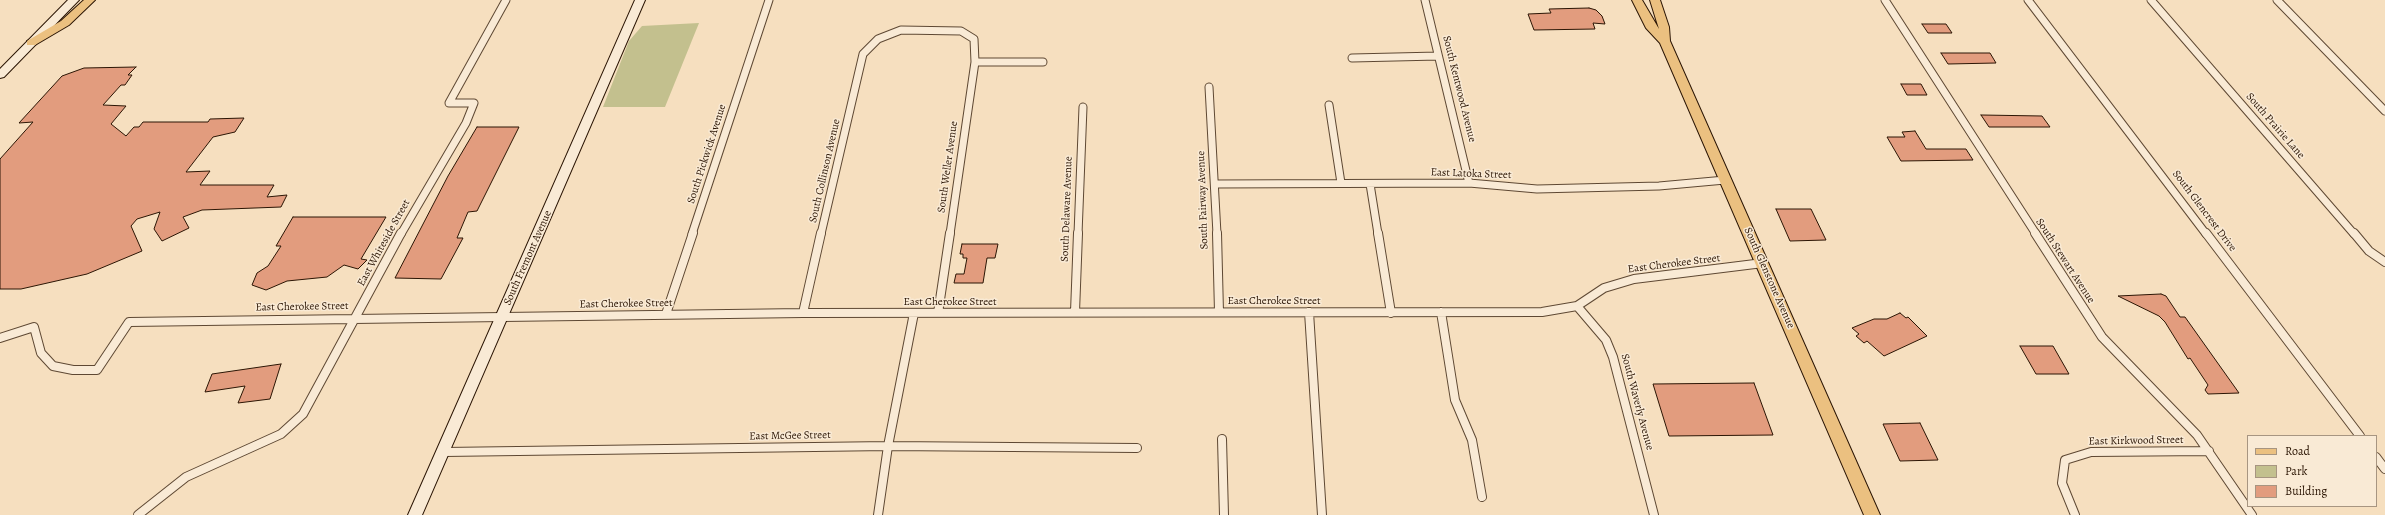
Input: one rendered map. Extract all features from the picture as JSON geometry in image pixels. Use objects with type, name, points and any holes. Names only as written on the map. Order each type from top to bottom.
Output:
[{"type":"main road","points":[[0,75],[74,0]]},
{"type":"main road","points":[[31,44],[65,23],[90,0]]},
{"type":"main road","name":"South Fremont Avenue","points":[[415,515],[444,452],[640,0]]},
{"type":"main road","name":"South Glenstone Avenue","points":[[1637,0],[1651,28],[1665,41]]},
{"type":"main road","name":"South Glenstone Avenue","points":[[1655,0],[1661,13],[1665,41],[1872,515]]},
{"type":"main road","points":[[1661,13],[1664,6],[1662,0]]},
{"type":"street","name":"East Whiteside Street","points":[[138,515],[186,477],[274,438],[287,430],[303,414],[426,188],[466,123],[474,103],[449,103],[506,0]]},
{"type":"street","name":"South Pickwick Avenue","points":[[666,314],[769,0]]},
{"type":"street","name":"South Kentwood Avenue","points":[[1425,0],[1469,183]]},
{"type":"street","name":"South Stewart Avenue","points":[[1885,0],[2102,337],[2127,365],[2185,421],[2209,451],[2252,515]]},
{"type":"street","name":"South Glencrest Drive","points":[[2028,0],[2359,435]]},
{"type":"street","name":"South Prairie Lane","points":[[2151,0],[2369,251],[2385,262]]},
{"type":"street","points":[[2277,0],[2385,111]]},
{"type":"street","name":"South Collinson Avenue","points":[[803,313],[863,54],[878,39],[901,30],[961,31]]},
{"type":"street","name":"South Weller Avenue","points":[[938,313],[975,62],[974,39],[961,31]]},
{"type":"street","points":[[1352,58],[1438,56]]},
{"type":"street","points":[[975,62],[1043,62]]},
{"type":"street","name":"South Fairway Avenue","points":[[1209,87],[1215,184],[1219,312]]},
{"type":"street","points":[[1329,105],[1341,183]]},
{"type":"street","name":"South Delaware Avenue","points":[[1075,312],[1083,107]]},
{"type":"street","name":"East Latoka Street","points":[[1215,184],[1469,183],[1537,189],[1659,186],[1725,180]]},
{"type":"street","points":[[1370,184],[1391,312]]},
{"type":"street","name":"East Cherokee Street","points":[[0,338],[34,327],[41,353],[53,366],[73,370],[97,370],[129,322],[803,313],[1542,312],[1577,306],[1604,288],[1634,279],[1763,263]]},
{"type":"street","name":"South Waverly Avenue","points":[[1577,306],[1606,340],[1613,357],[1654,515]]},
{"type":"street","points":[[1309,312],[1322,515]]},
{"type":"street","points":[[1441,312],[1455,400],[1472,440],[1482,497]]},
{"type":"street","points":[[878,515],[888,446],[914,313]]},
{"type":"street","points":[[1222,439],[1224,515]]},
{"type":"street","name":"East McGee Street","points":[[444,452],[888,446],[1137,448]]},
{"type":"street","name":"East Kirkwood Street","points":[[2075,515],[2062,483],[2065,460],[2091,452],[2209,451]]},
{"type":"street","points":[[2377,458],[2385,469]]},
{"type":"green space","points":[[699,23],[665,107],[603,107],[629,41],[642,26]]},
{"type":"building","points":[[1589,8],[1596,10],[1602,16],[1605,24],[1593,23],[1595,29],[1534,30],[1528,14],[1551,13],[1549,9]]},
{"type":"building","points":[[1922,24],[1946,24],[1952,33],[1928,33]]},
{"type":"building","points":[[1941,53],[1990,53],[1996,63],[1948,64]]},
{"type":"building","points":[[136,67],[128,75],[132,75],[125,85],[121,85],[103,105],[126,106],[111,124],[126,136],[134,127],[139,127],[143,122],[208,122],[210,119],[244,118],[235,132],[213,137],[186,172],[210,171],[200,185],[274,185],[267,197],[287,195],[281,207],[202,210],[183,217],[189,228],[162,241],[154,229],[160,212],[137,219],[131,226],[142,251],[87,274],[21,289],[0,289],[0,159],[33,122],[19,123],[62,76],[84,68]]},
{"type":"building","points":[[1901,84],[1921,84],[1927,95],[1907,95]]},
{"type":"building","points":[[1981,115],[2042,116],[2050,127],[1989,127]]},
{"type":"building","points":[[477,127],[519,127],[477,211],[468,212],[457,238],[463,238],[441,279],[395,278],[448,176]]},
{"type":"building","points":[[1915,131],[1926,149],[1966,149],[1973,160],[1901,161],[1887,137],[1905,137],[1902,132]]},
{"type":"building","points":[[1776,209],[1811,209],[1826,240],[1790,241]]},
{"type":"building","points":[[293,217],[386,217],[361,259],[367,260],[358,269],[344,265],[327,277],[287,281],[266,290],[252,285],[257,273],[268,266],[281,246],[276,246]]},
{"type":"building","points":[[962,244],[998,244],[995,258],[987,258],[983,283],[954,283],[956,274],[964,274],[967,258],[963,258],[963,254],[960,254]]},
{"type":"building","points":[[2161,294],[2166,296],[2180,317],[2185,317],[2239,393],[2208,394],[2205,390],[2208,385],[2190,358],[2188,359],[2165,322],[2159,316],[2118,296]]},
{"type":"building","points":[[1900,313],[1906,318],[1908,317],[1927,336],[1884,356],[1867,341],[1864,343],[1856,336],[1859,334],[1852,328],[1874,319],[1887,319]]},
{"type":"building","points":[[2020,346],[2053,346],[2069,374],[2036,374]]},
{"type":"building","points":[[281,364],[270,399],[238,403],[245,386],[205,392],[212,374]]},
{"type":"building","points":[[1754,383],[1773,435],[1669,436],[1653,384]]},
{"type":"building","points":[[1920,423],[1938,460],[1900,461],[1883,424]]}]
